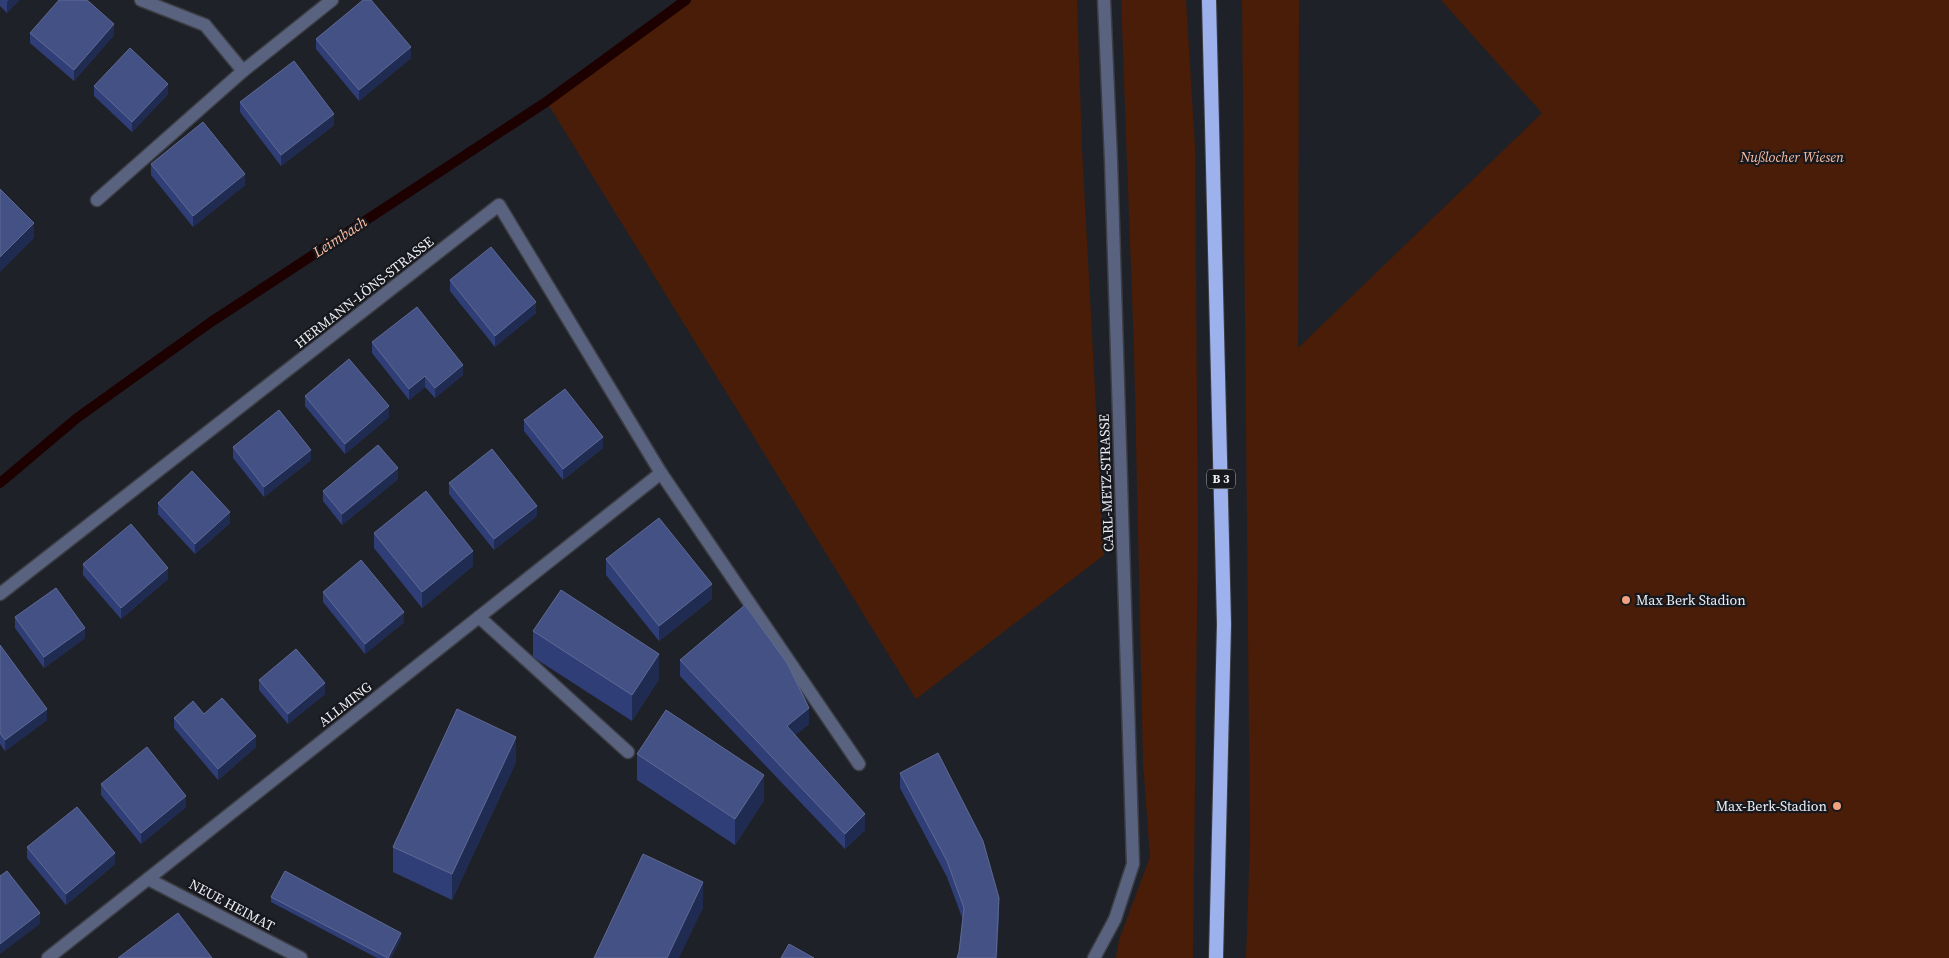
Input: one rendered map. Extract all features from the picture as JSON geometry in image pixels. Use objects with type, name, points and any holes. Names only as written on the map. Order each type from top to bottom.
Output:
[{"type":"highway","name":"B 3","points":[[1209,0],[1224,624],[1216,958]]},
{"type":"street","points":[[141,0],[205,25],[243,71]]},
{"type":"street","points":[[97,200],[243,71],[332,0]]},
{"type":"street","name":"CARL-METZ-STRASSE","points":[[1094,958],[1115,920],[1133,864],[1104,0]]},
{"type":"street","name":"HERMANN-LÖNS-STRASSE","points":[[0,594],[499,205],[661,474]]},
{"type":"street","points":[[661,474],[859,764]]},
{"type":"street","name":"ALLMING","points":[[48,958],[661,474]]},
{"type":"street","points":[[479,617],[628,752]]},
{"type":"street","name":"NEUE HEIMAT","points":[[148,879],[301,958]]},
{"type":"green space","points":[[692,0],[1077,0],[1082,150],[1104,555],[916,699],[548,104]]},
{"type":"green space","points":[[1121,0],[1186,0],[1195,147],[1198,532],[1193,958],[1116,958],[1119,940],[1150,857],[1143,762],[1134,350]]},
{"type":"green space","name":"Nußlocher Wiesen","points":[[1242,0],[1299,0],[1298,348],[1542,113],[1441,0],[1949,0],[1949,958],[1246,958],[1250,842]]},
{"type":"building","points":[[59,0],[87,0],[114,24],[74,70],[30,33]]},
{"type":"building","points":[[363,0],[371,0],[411,47],[359,90],[316,39]]},
{"type":"building","points":[[130,48],[168,84],[132,122],[94,86]]},
{"type":"building","points":[[294,61],[334,114],[281,155],[240,102]]},
{"type":"building","points":[[203,122],[245,174],[193,216],[151,164]]},
{"type":"building","points":[[0,189],[34,223],[0,257]]},
{"type":"building","points":[[491,247],[536,302],[495,336],[450,280]]},
{"type":"building","points":[[417,307],[463,365],[435,388],[425,376],[409,389],[372,342]]},
{"type":"building","points":[[349,359],[389,406],[345,444],[305,396]]},
{"type":"building","points":[[565,389],[603,437],[563,469],[524,420]]},
{"type":"building","points":[[279,410],[311,450],[264,487],[233,447]]},
{"type":"building","points":[[378,445],[398,468],[342,514],[323,491]]},
{"type":"building","points":[[492,449],[537,506],[494,539],[449,483]]},
{"type":"building","points":[[192,471],[230,512],[195,544],[158,503]]},
{"type":"building","points":[[426,491],[473,551],[422,592],[374,533]]},
{"type":"building","points":[[659,518],[712,584],[659,626],[606,559]]},
{"type":"building","points":[[131,524],[168,568],[121,608],[83,564]]},
{"type":"building","points":[[361,560],[404,612],[365,644],[323,592]]},
{"type":"building","points":[[56,588],[85,628],[44,657],[15,617]]},
{"type":"building","points":[[561,590],[659,654],[632,695],[533,631]]},
{"type":"building","points":[[745,605],[787,663],[809,708],[787,726],[865,814],[845,834],[680,660]]},
{"type":"building","points":[[0,645],[47,709],[5,740],[0,733]]},
{"type":"building","points":[[296,649],[325,683],[288,714],[259,680]]},
{"type":"building","points":[[222,698],[256,736],[218,769],[174,718],[193,701],[204,714]]},
{"type":"building","points":[[457,709],[516,737],[452,874],[393,847]]},
{"type":"building","points":[[666,710],[764,775],[735,819],[637,754]]},
{"type":"building","points":[[147,747],[186,796],[141,833],[101,784]]},
{"type":"building","points":[[938,753],[983,841],[999,898],[996,958],[957,958],[964,908],[947,861],[900,773]]},
{"type":"building","points":[[77,807],[115,853],[66,894],[27,847]]},
{"type":"building","points":[[643,854],[703,882],[667,958],[594,958]]},
{"type":"building","points":[[7,871],[40,913],[0,944],[0,876]]},
{"type":"building","points":[[285,871],[401,933],[388,958],[271,897]]},
{"type":"building","points":[[178,913],[212,958],[118,958]]},
{"type":"building","points":[[789,944],[814,958],[781,958]]},
{"type":"waterway","name":"Leimbach","points":[[0,483],[77,418],[211,322],[546,102],[686,0]]},
{"type":"place","name":"Max Berk Stadion","points":[[1626,600]]},
{"type":"place","name":"Max-Berk-Stadion","points":[[1837,806]]}]
